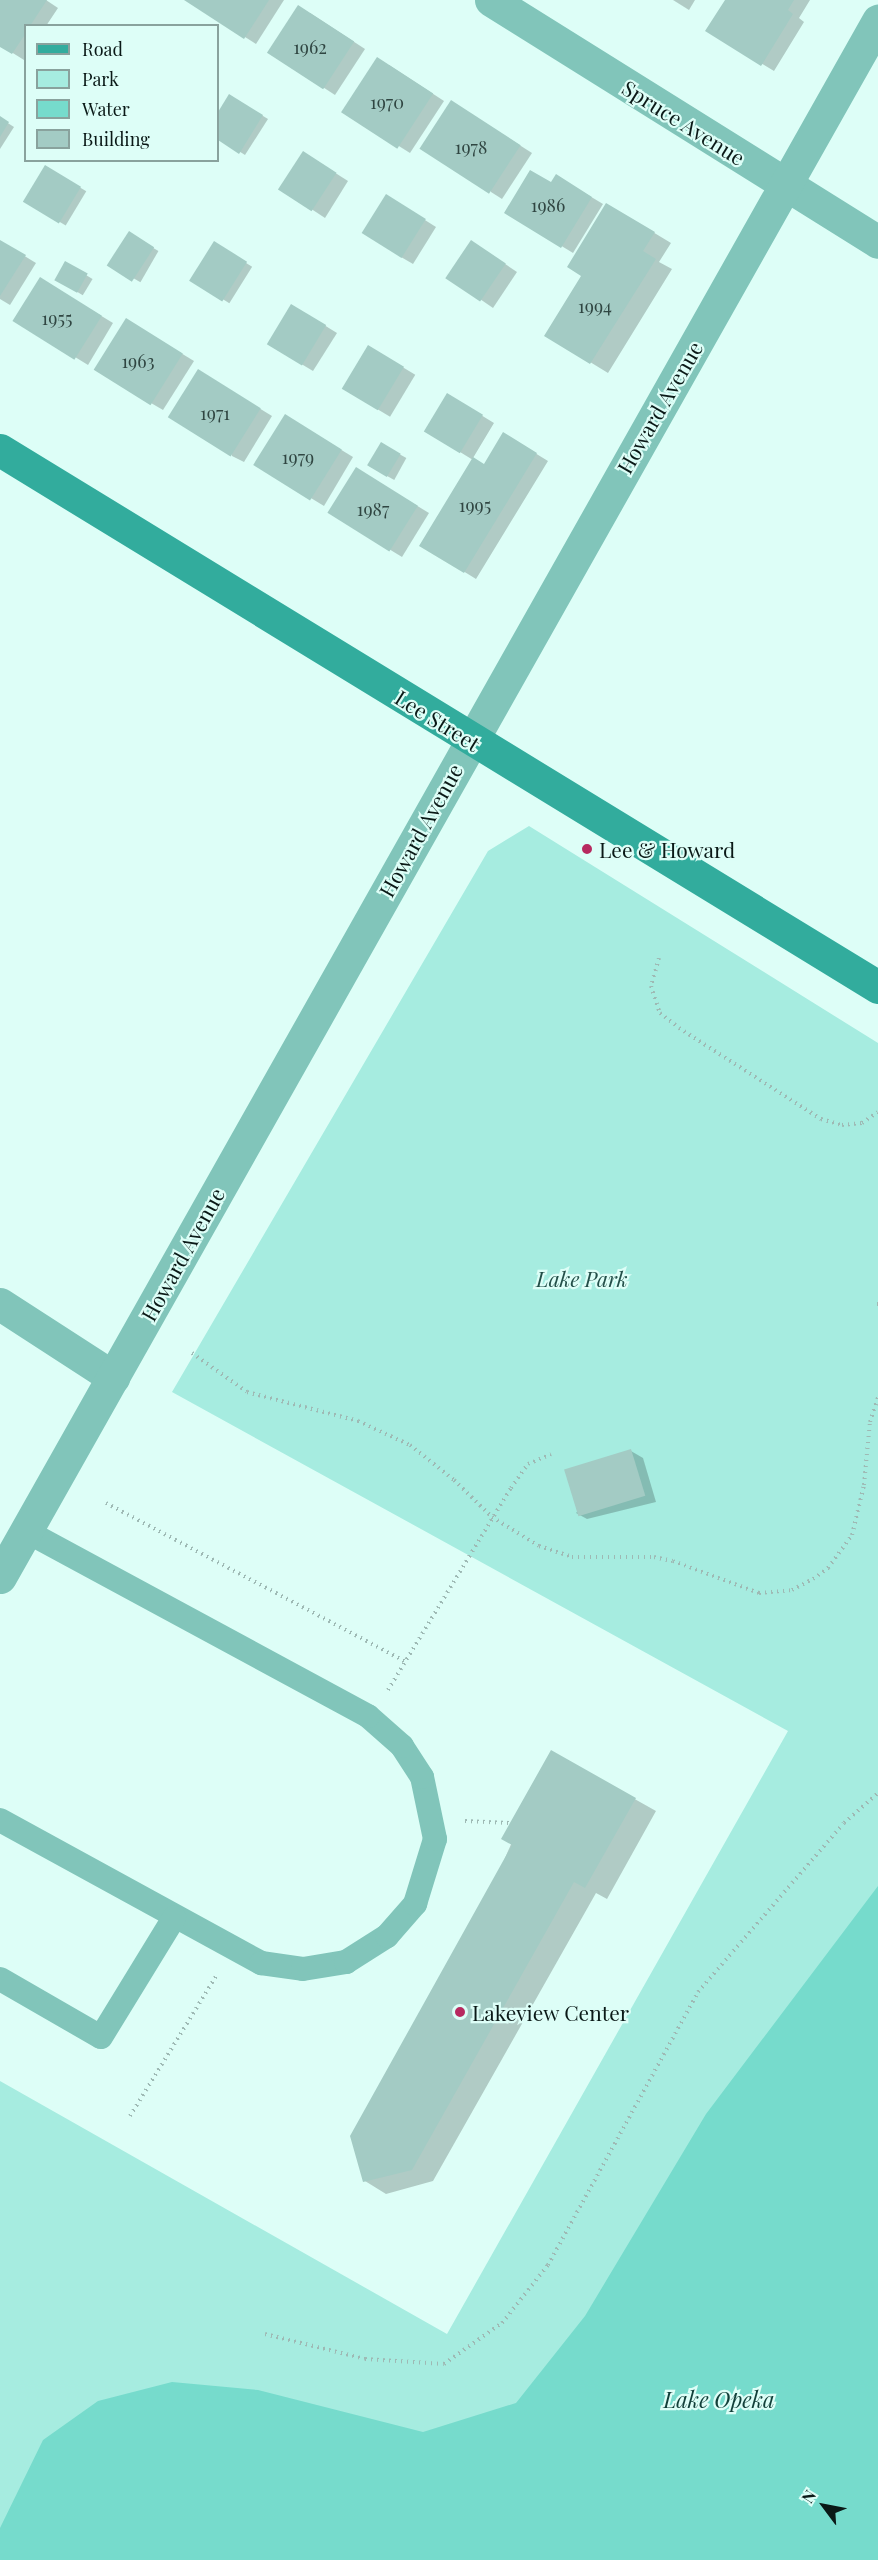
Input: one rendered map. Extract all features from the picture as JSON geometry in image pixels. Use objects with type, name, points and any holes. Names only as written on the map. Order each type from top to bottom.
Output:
[{"type":"main road","name":"Lee Street","points":[[0,450],[470,740],[878,987]]},
{"type":"street","name":"Spruce Avenue","points":[[491,0],[878,242]]},
{"type":"street","name":"Howard Avenue","points":[[0,1577],[470,740],[878,21]]},
{"type":"street","points":[[0,1304],[113,1377]]},
{"type":"lane","points":[[0,1821],[174,1918],[261,1963],[303,1969],[346,1962],[387,1936],[415,1904],[427,1877],[435,1839],[422,1777],[402,1746],[368,1716],[26,1531]]},
{"type":"lane","points":[[0,1979],[101,2037],[174,1918]]},
{"type":"path","points":[[659,958],[651,986],[660,1012],[678,1028],[821,1119],[842,1125],[862,1123],[878,1112]]},
{"type":"path","points":[[192,1353],[247,1392],[358,1421],[410,1445],[454,1480],[492,1517],[539,1546],[572,1557],[654,1557],[759,1593],[792,1590],[828,1568],[852,1535],[864,1485],[870,1422],[878,1397]]},
{"type":"path","points":[[383,1699],[492,1517],[528,1464],[551,1454]]},
{"type":"path","points":[[106,1503],[405,1662]]},
{"type":"path","points":[[265,2334],[365,2359],[444,2364],[502,2323],[548,2265],[698,1992],[844,1823],[878,1793]]},
{"type":"path","points":[[458,1820],[509,1823]]},
{"type":"path","points":[[129,2116],[221,1968]]},
{"type":"green space","name":"Lake Park","points":[[529,826],[878,1043],[878,2560],[0,2560],[0,2081],[447,2334],[788,1731],[172,1392],[488,851]]},
{"type":"water","name":"Lake Opeka","points":[[878,1886],[878,2560],[0,2560],[0,2528],[43,2440],[98,2401],[172,2382],[258,2390],[423,2432],[516,2403],[585,2316],[706,2114]]},
{"type":"building","points":[[0,0],[47,0],[31,24],[24,24],[24,36],[12,54],[0,47]]},
{"type":"building","points":[[184,0],[269,0],[244,39]]},
{"type":"building","points":[[725,0],[794,0],[788,10],[793,14],[761,66],[705,31]]},
{"type":"building","points":[[298,5],[354,41],[323,89],[267,53]]},
{"type":"building","points":[[377,57],[433,93],[397,149],[341,112]]},
{"type":"building","points":[[229,94],[263,115],[239,154],[219,141],[219,110]]},
{"type":"building","points":[[451,100],[521,145],[489,194],[419,149]]},
{"type":"building","points":[[0,116],[9,122],[0,137]]},
{"type":"building","points":[[303,151],[337,173],[311,211],[278,190]]},
{"type":"building","points":[[45,165],[81,187],[59,223],[23,202]]},
{"type":"building","points":[[530,170],[551,182],[556,174],[592,197],[561,248],[504,213]]},
{"type":"building","points":[[386,194],[426,219],[401,258],[362,233]]},
{"type":"building","points":[[606,203],[655,232],[643,251],[656,259],[590,364],[544,336],[581,276],[567,267]]},
{"type":"building","points":[[129,231],[154,247],[132,282],[107,265]]},
{"type":"building","points":[[0,240],[26,255],[0,296]]},
{"type":"building","points":[[471,240],[506,263],[480,302],[445,278]]},
{"type":"building","points":[[214,241],[247,262],[222,302],[189,281]]},
{"type":"building","points":[[65,261],[88,274],[77,293],[54,280]]},
{"type":"building","points":[[40,277],[102,316],[74,360],[12,321]]},
{"type":"building","points":[[291,304],[326,325],[302,365],[267,344]]},
{"type":"building","points":[[126,318],[183,354],[150,405],[94,370]]},
{"type":"building","points":[[368,345],[404,367],[378,410],[342,389]]},
{"type":"building","points":[[198,369],[261,408],[231,457],[168,417]]},
{"type":"building","points":[[447,393],[483,415],[460,453],[424,432]]},
{"type":"building","points":[[285,414],[342,450],[310,500],[253,465]]},
{"type":"building","points":[[503,432],[537,453],[464,573],[419,546],[473,457],[484,464]]},
{"type":"building","points":[[381,442],[401,454],[387,477],[367,465]]},
{"type":"building","points":[[356,467],[418,506],[389,551],[327,513]]},
{"type":"building","points":[[631,1449],[645,1496],[578,1516],[564,1469]]},
{"type":"building","name":"Lakeview Center","points":[[551,1750],[636,1798],[585,1888],[574,1882],[412,2170],[363,2182],[350,2136],[512,1845],[501,1839]]},
{"type":"place","name":"Lee & Howard","points":[[587,849]]},
{"type":"place","name":"Lakeview Center","points":[[460,2012]]}]
